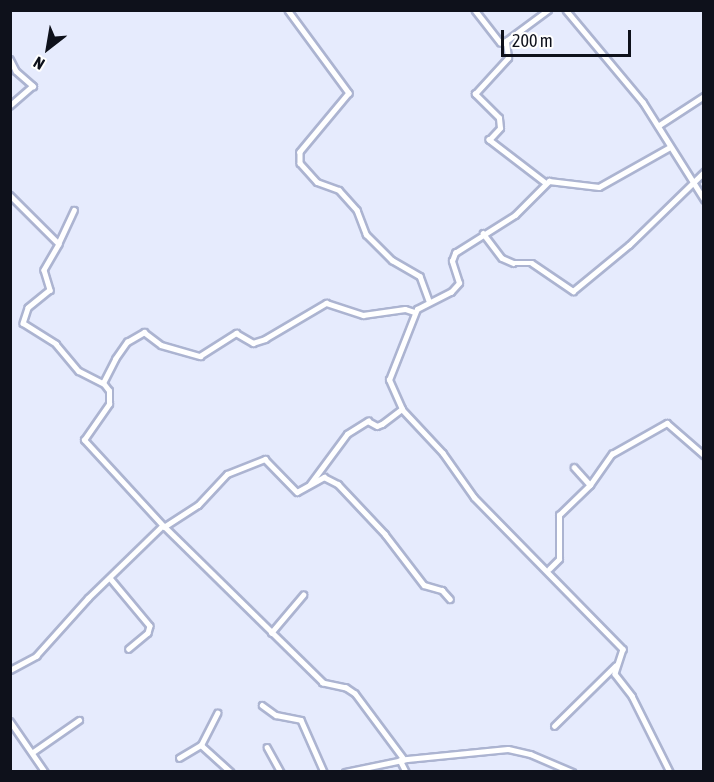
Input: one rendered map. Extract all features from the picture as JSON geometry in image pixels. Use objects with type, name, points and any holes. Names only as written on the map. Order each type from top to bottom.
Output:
[{"type":"street","points":[[288,10],[349,93],[300,152],[300,163],[317,182],[339,190],[357,210],[366,234],[392,260],[420,276],[429,302]]},
{"type":"street","points":[[475,10],[501,43],[506,43],[548,10]]},
{"type":"street","points":[[566,10],[643,102],[691,183],[704,199]]},
{"type":"street","points":[[506,43],[508,57],[475,94],[499,118],[500,128],[489,140],[545,183]]},
{"type":"street","points":[[10,59],[16,71],[33,87],[10,106]]},
{"type":"street","points":[[658,126],[704,96]]},
{"type":"street","points":[[554,726],[615,666],[623,649],[549,569],[474,497],[443,453],[402,409],[388,380],[414,312],[457,285],[454,253],[515,215],[545,183],[553,180],[599,187],[670,147]]},
{"type":"street","points":[[483,233],[502,258],[513,263],[532,263],[573,291],[629,245],[704,172]]},
{"type":"street","points":[[10,195],[59,242]]},
{"type":"street","points":[[74,210],[44,270],[50,291],[28,308],[22,321],[60,347],[78,371],[103,383],[108,391],[109,404],[87,433],[85,442],[163,527],[325,685],[352,691],[402,760],[406,771]]},
{"type":"street","points":[[103,383],[123,346],[144,332],[161,345],[200,356],[236,333],[253,343],[265,339],[326,303],[363,315],[405,309],[414,312]]},
{"type":"street","points":[[310,484],[347,434],[368,421],[376,426],[382,424],[402,409]]},
{"type":"street","points":[[549,569],[559,559],[558,516],[590,485],[609,456],[667,423],[704,455]]},
{"type":"street","points":[[10,670],[36,656],[110,578],[163,527],[198,505],[227,474],[263,459],[297,492],[324,477],[338,484],[386,534],[424,585],[442,590],[450,599]]},
{"type":"street","points":[[574,467],[590,485]]},
{"type":"street","points":[[110,578],[150,626],[148,633],[129,649]]},
{"type":"street","points":[[271,633],[303,595]]},
{"type":"street","points":[[615,666],[615,674],[632,696],[670,771]]},
{"type":"street","points":[[262,705],[276,715],[302,720],[324,771]]},
{"type":"street","points":[[179,758],[201,745],[217,713]]},
{"type":"street","points":[[33,752],[79,720]]},
{"type":"street","points":[[10,721],[45,771]]},
{"type":"street","points":[[201,745],[231,771]]},
{"type":"street","points":[[267,747],[281,771]]},
{"type":"street","points":[[345,771],[402,760],[512,749],[572,771]]}]
